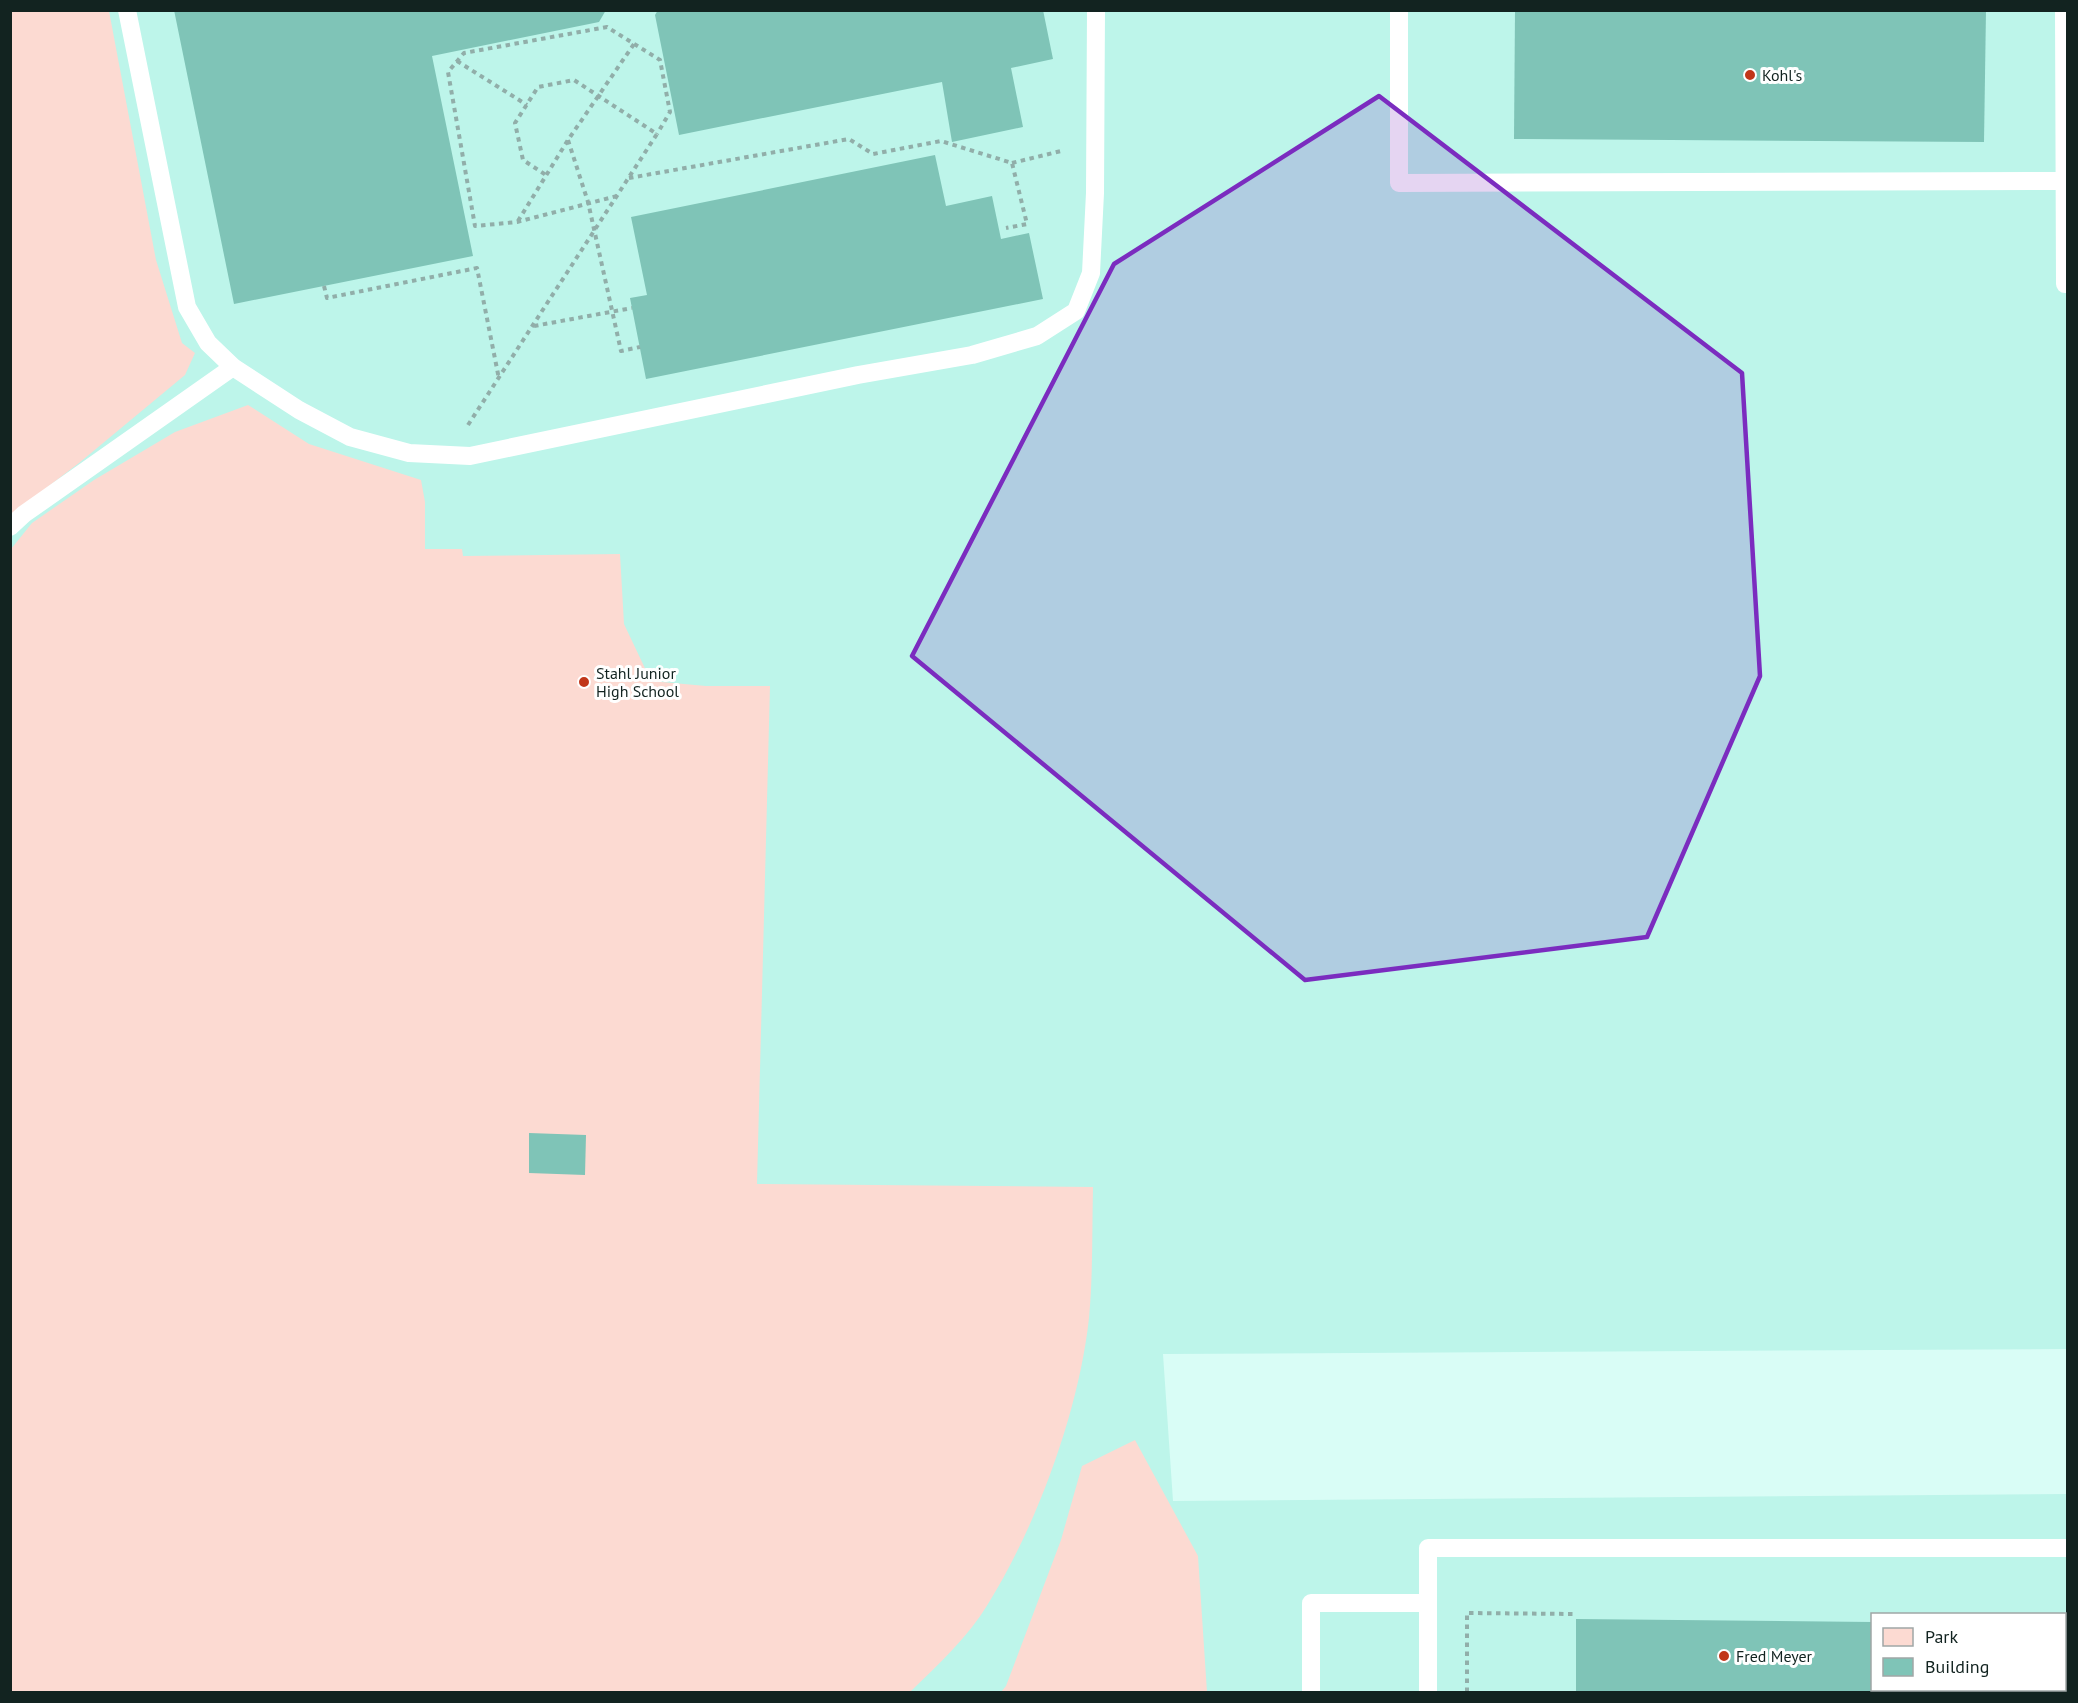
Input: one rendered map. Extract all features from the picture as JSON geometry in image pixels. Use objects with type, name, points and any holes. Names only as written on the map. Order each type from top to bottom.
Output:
[{"type":"lane","points":[[127,10],[187,307],[208,343],[233,367],[299,410],[350,437],[410,453],[470,456],[858,375],[972,355],[1037,336],[1076,311],[1091,273],[1096,10]]},
{"type":"lane","points":[[1399,10],[1399,183],[2065,181]]},
{"type":"lane","points":[[2064,10],[2065,284],[2067,284]]},
{"type":"lane","points":[[10,527],[24,514],[233,367]]},
{"type":"lane","points":[[1428,1692],[1428,1548],[2067,1548]]},
{"type":"lane","points":[[1311,1692],[1311,1603],[1428,1603]]},
{"type":"path","points":[[467,427],[595,232],[670,112],[660,60],[607,27],[464,53],[448,72],[475,226],[517,222],[617,196]]},
{"type":"path","points":[[517,222],[568,140],[634,44]]},
{"type":"path","points":[[457,61],[527,105]]},
{"type":"path","points":[[546,175],[523,160],[515,123],[538,87],[574,80],[657,134]]},
{"type":"path","points":[[628,178],[849,139],[873,154],[941,141],[1012,163],[1061,151]]},
{"type":"path","points":[[568,140],[588,202],[621,351],[640,347]]},
{"type":"path","points":[[1006,228],[1026,224],[1012,163]]},
{"type":"path","points":[[324,286],[327,298],[477,268],[499,379]]},
{"type":"path","points":[[533,326],[632,308]]},
{"type":"path","points":[[1467,1692],[1467,1613],[1575,1614]]},
{"type":"highlighted area","points":[[1379,96],[1742,373],[1760,676],[1647,937],[1305,980],[912,656],[1114,264]]},
{"type":"shaded area","points":[[11,11],[2067,11],[2067,1349],[1163,1354],[1173,1501],[2067,1494],[2067,1692],[11,1692]]},
{"type":"green space","points":[[11,11],[109,11],[156,260],[182,343],[195,353],[185,375],[79,463],[11,515]]},
{"type":"green space","points":[[248,405],[309,444],[421,480],[425,502],[425,549],[462,549],[463,556],[620,554],[624,624],[651,681],[706,686],[770,686],[757,1184],[1093,1187],[1092,1269],[1084,1354],[1066,1429],[1053,1466],[1023,1539],[988,1604],[962,1639],[910,1692],[11,1692],[11,549],[32,523],[94,480],[175,432]]},
{"type":"green space","points":[[1135,1440],[1198,1556],[1207,1692],[1001,1692],[1006,1686],[1061,1540],[1082,1466]]},
{"type":"building","points":[[174,10],[606,10],[599,22],[432,56],[473,256],[234,304]]},
{"type":"building","points":[[658,10],[1043,10],[1053,59],[1011,68],[1023,127],[952,142],[942,82],[679,135],[655,15]]},
{"type":"building","name":"Kohl's","points":[[1515,10],[1986,10],[1984,142],[1514,139]]},
{"type":"building","points":[[935,155],[946,206],[992,196],[1001,239],[1029,233],[1043,299],[646,379],[630,298],[647,295],[631,217]]},
{"type":"building","points":[[529,1133],[586,1135],[585,1175],[529,1173]]},
{"type":"building","name":"Fred Meyer","points":[[1576,1619],[1871,1622],[1871,1691],[2066,1691],[2066,1623],[2068,1623],[2068,1692],[1576,1692]]},
{"type":"place","name":"Kohl's","points":[[1750,75]]},
{"type":"place","name":"Stahl Junior High School","points":[[584,682]]},
{"type":"place","name":"Fred Meyer","points":[[1724,1656]]}]
